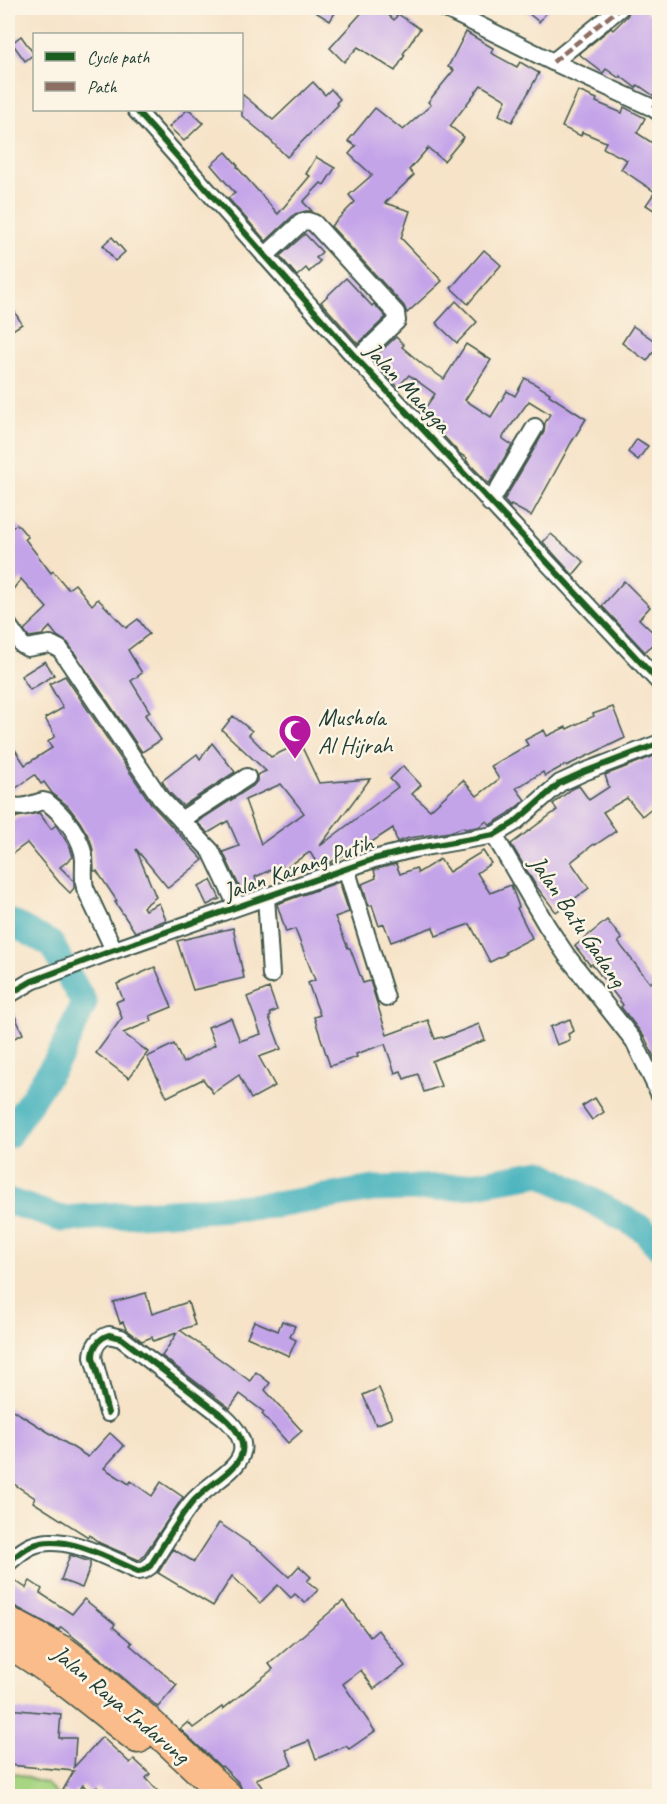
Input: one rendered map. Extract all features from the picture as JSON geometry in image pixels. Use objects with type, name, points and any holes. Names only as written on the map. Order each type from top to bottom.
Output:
[{"type":"highway","name":"Jalan Raya Indarung","points":[[8,1622],[18,1646],[158,1754],[202,1797]]},
{"type":"highway","name":"Jalan Raya Indarung","points":[[18,1646],[64,1652],[90,1671],[145,1719],[227,1797]]},
{"type":"street","points":[[445,8],[552,62],[658,107]]},
{"type":"street","points":[[552,62],[620,8]]},
{"type":"street","name":"Jalan Mangga","points":[[137,111],[357,359],[660,683]]},
{"type":"street","points":[[265,256],[302,222],[314,223],[396,313],[397,321],[357,359]]},
{"type":"street","points":[[490,503],[535,427]]},
{"type":"street","points":[[8,625],[22,645],[27,648],[50,644],[60,649],[161,799],[211,851],[237,906]]},
{"type":"street","name":"Jalan Karang Putih","points":[[8,995],[32,981],[110,951],[346,868],[413,849],[494,835],[514,823],[560,783],[660,743]]},
{"type":"street","points":[[181,820],[247,777]]},
{"type":"street","points":[[8,802],[10,805],[20,807],[47,802],[75,832],[83,850],[85,888],[110,951]]},
{"type":"street","name":"Jalan Batu Gadang","points":[[494,835],[560,946],[634,1041],[660,1095]]},
{"type":"street","points":[[346,868],[386,998]]},
{"type":"street","points":[[266,896],[271,975]]},
{"type":"street","points":[[8,1563],[29,1547],[53,1541],[75,1545],[138,1570],[144,1570],[150,1566],[192,1503],[235,1466],[241,1455],[240,1436],[229,1421],[121,1338],[110,1335],[101,1339],[93,1350],[108,1413]]},
{"type":"green space","points":[[8,1771],[47,1784],[58,1796],[8,1796]]},
{"type":"building","points":[[309,8],[338,8],[330,21]]},
{"type":"building","points":[[366,8],[380,8],[394,20],[398,14],[420,29],[403,54],[405,55],[395,71],[358,47],[344,62],[330,48]]},
{"type":"building","points":[[522,8],[550,8],[539,22]]},
{"type":"building","points":[[631,8],[642,8],[660,20],[660,100],[638,85],[636,88],[606,69],[603,73],[579,54],[611,28],[613,30],[627,16]]},
{"type":"building","points":[[466,32],[493,48],[491,53],[517,67],[520,62],[539,73],[512,122],[499,115],[506,100],[481,85],[450,126],[464,137],[444,161],[428,148],[409,170],[414,175],[385,203],[410,211],[401,238],[442,281],[407,313],[404,306],[331,226],[355,202],[349,195],[372,175],[349,154],[356,146],[348,141],[375,108],[403,130],[431,105],[428,102],[454,70],[448,67]]},
{"type":"building","points":[[21,36],[33,55],[25,61],[12,43]]},
{"type":"building","points":[[313,82],[325,95],[331,89],[340,99],[336,103],[338,105],[287,157],[242,116],[243,95],[273,120]]},
{"type":"building","points":[[578,91],[622,113],[624,107],[645,118],[637,133],[660,148],[660,214],[646,205],[655,192],[621,169],[627,160],[603,148],[606,142],[582,132],[581,136],[562,127]]},
{"type":"building","points":[[186,111],[191,111],[203,123],[184,141],[169,127]]},
{"type":"building","points":[[226,152],[278,214],[310,176],[306,174],[316,157],[335,168],[324,185],[321,183],[303,202],[312,211],[295,214],[266,241],[228,198],[235,193],[211,165]]},
{"type":"building","points":[[305,234],[322,252],[316,258],[320,261],[309,272],[306,268],[297,276],[280,256]]},
{"type":"building","points":[[112,237],[125,252],[115,261],[103,245]]},
{"type":"building","points":[[484,250],[501,265],[468,304],[451,288]]},
{"type":"building","points":[[346,278],[372,306],[374,304],[386,317],[358,344],[321,302]]},
{"type":"building","points":[[8,301],[22,324],[8,333]]},
{"type":"building","points":[[456,301],[477,322],[457,343],[436,323]]},
{"type":"building","points":[[633,326],[659,344],[647,361],[622,343]]},
{"type":"building","points":[[396,337],[404,345],[402,347],[444,379],[466,344],[491,360],[465,400],[491,417],[507,391],[515,396],[525,378],[586,419],[531,516],[511,505],[510,507],[504,500],[544,432],[545,423],[550,414],[529,401],[502,438],[512,445],[489,484],[466,460],[467,458],[460,454],[438,430],[441,424],[423,411],[435,394],[409,375],[398,387],[372,359]]},
{"type":"building","points":[[637,439],[648,446],[638,460],[628,452]]},
{"type":"building","points":[[17,524],[28,537],[25,539],[51,573],[53,571],[68,589],[75,584],[92,605],[98,599],[126,628],[138,619],[149,634],[128,650],[142,673],[131,681],[150,712],[145,715],[161,740],[142,752],[68,643],[57,636],[50,627],[42,635],[29,637],[24,630],[47,608],[21,579],[8,596],[8,531]]},
{"type":"building","points":[[551,534],[584,562],[573,575],[543,542]]},
{"type":"building","points":[[624,581],[650,607],[639,619],[659,638],[645,652],[602,606]]},
{"type":"building","points":[[45,661],[54,675],[30,690],[21,676]]},
{"type":"building","points":[[65,676],[152,805],[203,860],[168,888],[136,849],[156,897],[143,907],[145,910],[159,903],[166,920],[135,932],[97,871],[94,871],[90,839],[68,806],[52,793],[44,782],[41,784],[35,775],[8,792],[8,739],[25,765],[52,748],[48,742],[55,736],[45,718],[63,708],[49,684]]},
{"type":"building","points":[[613,707],[625,738],[545,776],[543,772],[516,788],[525,800],[490,825],[487,821],[478,827],[465,829],[463,827],[450,832],[397,842],[393,828],[367,845],[365,842],[319,867],[310,852],[284,869],[282,865],[255,877],[259,888],[243,894],[223,852],[239,846],[228,821],[208,833],[197,822],[253,786],[257,781],[257,775],[266,771],[222,730],[233,716],[252,731],[249,735],[271,757],[300,743],[319,783],[370,779],[320,846],[398,787],[390,779],[403,766],[421,785],[412,794],[430,810],[463,780],[477,796],[499,779],[491,766],[528,745],[525,740],[544,730],[547,736],[566,727],[567,729],[594,716],[593,714]],"holes":[[[281,784],[304,813],[261,844],[245,800]]]},
{"type":"building","points":[[212,743],[235,772],[183,806],[162,781],[197,754],[200,759]]},
{"type":"building","points":[[654,756],[660,769],[660,801],[642,816],[627,798],[603,812],[616,831],[571,862],[589,888],[556,912],[536,886],[511,844],[557,810],[553,804],[572,789],[579,786],[589,800],[609,787],[605,775]]},
{"type":"building","points":[[39,813],[51,829],[56,825],[70,847],[73,857],[60,867],[74,881],[74,888],[70,893],[27,843],[8,857],[8,825],[17,817]]},
{"type":"building","points":[[483,851],[491,863],[477,873],[490,893],[511,885],[519,907],[517,908],[532,938],[490,962],[470,924],[436,936],[433,927],[391,942],[384,924],[379,926],[372,905],[369,906],[362,884],[376,878],[374,870],[396,864],[400,874],[416,868],[418,873],[440,859],[449,872]]},
{"type":"building","points":[[211,880],[220,899],[207,905],[198,886]]},
{"type":"building","points":[[339,882],[349,912],[335,917],[363,983],[370,981],[387,1035],[428,1020],[435,1039],[479,1024],[485,1040],[432,1061],[441,1086],[424,1092],[418,1074],[404,1079],[401,1071],[395,1073],[385,1044],[330,1066],[314,1017],[320,1015],[308,983],[315,980],[295,929],[286,932],[277,904]]},
{"type":"building","points":[[607,920],[622,939],[618,942],[650,983],[660,975],[660,1070],[645,1038],[621,1007],[623,1005],[592,964],[590,965],[575,946]]},
{"type":"building","points":[[233,928],[244,978],[193,990],[177,941]]},
{"type":"building","points":[[155,967],[172,1007],[150,1016],[152,1021],[123,1033],[148,1052],[129,1078],[96,1053],[122,1018],[116,1002],[123,999],[117,984]]},
{"type":"building","points":[[269,988],[277,1010],[270,1013],[269,1017],[281,1049],[259,1057],[275,1086],[251,1099],[239,1075],[213,1093],[203,1079],[167,1097],[147,1057],[174,1044],[183,1063],[215,1045],[208,1027],[231,1018],[240,1041],[261,1034],[247,997]]},
{"type":"building","points":[[8,1005],[23,1034],[8,1041]]},
{"type":"building","points":[[570,1019],[574,1031],[568,1034],[570,1040],[557,1045],[550,1027]]},
{"type":"building","points":[[595,1098],[604,1112],[592,1120],[582,1106]]},
{"type":"building","points":[[146,1293],[152,1314],[188,1302],[195,1325],[180,1330],[250,1381],[256,1372],[270,1383],[265,1390],[302,1431],[288,1443],[262,1414],[264,1412],[240,1394],[230,1408],[162,1356],[177,1333],[153,1341],[152,1337],[142,1341],[126,1329],[123,1322],[120,1323],[113,1302]]},
{"type":"building","points":[[254,1321],[278,1331],[282,1321],[295,1326],[290,1337],[296,1340],[289,1356],[247,1337]]},
{"type":"building","points":[[379,1388],[392,1418],[376,1425],[363,1395]]},
{"type":"building","points":[[8,1407],[88,1457],[110,1433],[124,1446],[104,1468],[129,1484],[131,1481],[152,1496],[161,1482],[183,1497],[142,1558],[139,1560],[100,1543],[89,1535],[88,1537],[33,1502],[35,1498],[8,1480]]},
{"type":"building","points":[[219,1523],[262,1552],[289,1577],[299,1566],[311,1577],[307,1581],[318,1590],[305,1603],[295,1594],[291,1598],[278,1585],[260,1603],[232,1576],[213,1606],[158,1573],[173,1549],[194,1562]]},
{"type":"building","points":[[70,1555],[90,1562],[82,1588],[61,1580]]},
{"type":"building","points":[[8,1576],[26,1588],[30,1581],[42,1589],[40,1593],[72,1614],[84,1599],[115,1624],[113,1627],[132,1643],[130,1645],[177,1685],[158,1707],[61,1627],[59,1630],[8,1605]]},
{"type":"building","points":[[343,1601],[370,1637],[378,1630],[405,1666],[374,1689],[361,1670],[343,1684],[375,1731],[349,1749],[346,1746],[316,1759],[309,1741],[286,1750],[292,1765],[256,1779],[269,1797],[245,1797],[239,1783],[180,1729],[188,1722],[193,1728],[222,1707],[223,1709],[273,1669],[269,1664]]},
{"type":"building","points":[[8,1709],[61,1714],[59,1738],[76,1738],[74,1767],[102,1737],[130,1763],[134,1759],[150,1774],[146,1778],[163,1797],[107,1797],[97,1787],[91,1794],[83,1785],[72,1796],[63,1790],[74,1771],[9,1765],[11,1752],[8,1752]]},
{"type":"waterway","points":[[8,921],[51,944],[84,1003],[60,1056],[8,1135]]},
{"type":"waterway","points":[[8,1201],[62,1219],[276,1205],[373,1189],[459,1187],[541,1173],[643,1229],[660,1248]]},
{"type":"marked path","points":[[553,62],[620,8]]},
{"type":"marked path","points":[[653,108],[660,101]]},
{"type":"cycle path","points":[[137,111],[357,359],[660,683]]},
{"type":"cycle path","points":[[8,995],[32,981],[106,953],[374,859],[413,849],[494,835],[514,823],[560,783],[660,743]]},
{"type":"cycle path","points":[[8,1563],[31,1546],[57,1542],[85,1548],[138,1571],[144,1570],[150,1566],[191,1504],[234,1466],[241,1456],[242,1445],[237,1432],[224,1417],[121,1338],[109,1335],[97,1343],[93,1357],[108,1413]]},
{"type":"place","name":"Mushola Al Hijrah","points":[[295,760]]}]
